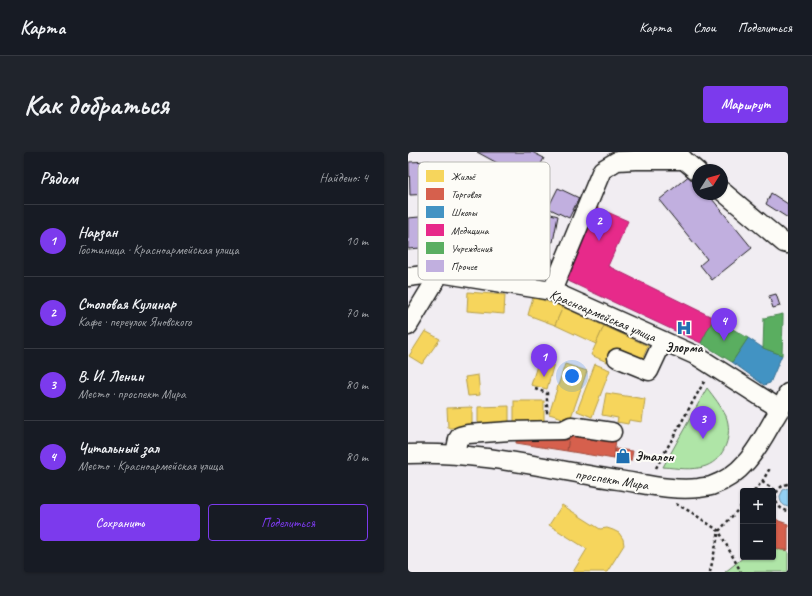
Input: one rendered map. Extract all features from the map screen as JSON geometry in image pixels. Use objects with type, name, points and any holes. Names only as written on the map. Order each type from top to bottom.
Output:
[{"type":"street","points":[[552,291],[602,170],[617,161],[681,156],[692,166]]},
{"type":"street","points":[[728,196],[788,244]]},
{"type":"street","name":"Красноармейская улица","points":[[408,277],[418,276]]},
{"type":"street","points":[[408,326],[436,280]]},
{"type":"street","name":"Красноармейская улица","points":[[484,280],[552,291],[697,356],[780,409]]},
{"type":"street","points":[[617,358],[649,371],[663,340]]},
{"type":"street","name":"проспект Мира","points":[[408,454],[455,454],[485,457],[671,488],[691,489],[710,487],[726,480],[739,470],[752,456],[780,409],[788,392]]},
{"type":"street","points":[[455,454],[458,439],[460,436],[468,434],[510,431],[563,430],[571,426],[612,432]]},
{"type":"path","points":[[656,468],[705,380]]},
{"type":"path","points":[[535,389],[547,393],[547,410]]},
{"type":"path","points":[[757,488],[770,468]]},
{"type":"path","points":[[762,482],[777,491]]},
{"type":"path","points":[[788,484],[784,485],[777,491],[775,499],[782,509],[788,511]]},
{"type":"path","points":[[676,504],[691,512],[719,531],[741,572]]},
{"type":"path","points":[[710,572],[719,531],[740,507]]},
{"type":"green space","points":[[707,388],[722,409],[728,423],[728,438],[723,452],[713,463],[701,468],[685,469],[663,467]]},
{"type":"green space","points":[[776,549],[788,551],[788,572],[725,572],[740,560],[776,560]]},
{"type":"water","points":[[788,488],[788,507],[782,503],[780,496],[783,490]]},
{"type":"building: Жильё","points":[[468,292],[505,295],[504,314],[467,311]]},
{"type":"building: Жильё","points":[[533,297],[563,307],[555,325],[528,315]]},
{"type":"building: Жильё","points":[[563,307],[604,326],[596,344],[555,325]]},
{"type":"building: Жильё","points":[[604,326],[648,346],[641,362],[613,349],[607,362],[591,355]]},
{"type":"building: Жильё","points":[[425,331],[440,339],[422,364],[409,356]]},
{"type":"building: Жильё","points":[[539,359],[554,363],[547,389],[531,385]]},
{"type":"building: Жильё","points":[[565,364],[587,371],[570,420],[549,414]]},
{"type":"building: Жильё","points":[[595,364],[610,370],[592,417],[577,411]]},
{"type":"building: Жильё","points":[[478,375],[480,395],[468,396],[465,377]]},
{"type":"building: Жильё","points":[[606,393],[645,399],[642,422],[629,420],[628,424],[617,422],[618,418],[602,415]]},
{"type":"building: Жильё","points":[[514,401],[544,401],[544,427],[514,427]]},
{"type":"building: Жильё","points":[[509,406],[509,425],[478,426],[478,407]]},
{"type":"building: Жильё","points":[[472,407],[472,427],[448,428],[447,408]]},
{"type":"building: Жильё","points":[[562,505],[600,529],[607,528],[619,533],[623,539],[624,545],[607,572],[573,572],[587,549],[549,525]]},
{"type":"building: Торговля","points":[[570,430],[616,438],[614,459],[567,451]]},
{"type":"building: Торговля","points":[[517,433],[569,435],[567,451],[516,443]]},
{"type":"building: Торговля","points":[[615,449],[633,451],[631,461],[614,459]]},
{"type":"building: Торговля","points":[[776,519],[788,524],[788,550],[776,548]]},
{"type":"building: Школы","points":[[748,338],[763,348],[782,355],[770,383],[764,385],[732,362]]},
{"type":"building: Медицина","points":[[596,207],[628,221],[608,266],[714,318],[701,343],[566,280]]},
{"type":"building: Учреждения","points":[[783,314],[782,355],[763,348],[764,318]]},
{"type":"building: Учреждения","points":[[714,318],[748,338],[732,362],[701,343]]},
{"type":"building: Прочее","points":[[477,152],[532,152],[544,158],[542,162],[495,162]]},
{"type":"building: Прочее","points":[[430,161],[418,162],[418,195],[410,195],[409,162]]},
{"type":"building: Прочее","points":[[691,174],[692,200],[713,200],[752,248],[712,280],[700,265],[707,259],[659,200]]},
{"type":"building: Прочее","points":[[558,188],[579,198],[569,218],[550,209],[550,204]]},
{"type":"building: Прочее","points":[[771,193],[788,204],[788,218],[766,204]]},
{"type":"building: Прочее","points":[[550,214],[558,216],[553,242],[550,241]]},
{"type":"building: Прочее","points":[[418,217],[418,248],[408,249],[408,218]]},
{"type":"building: Прочее","points":[[550,258],[553,259],[550,271]]},
{"type":"building: Прочее","points":[[776,294],[780,306],[773,308],[769,296]]},
{"type":"place","name":"Столовая Кулинар","points":[[599,241]]},
{"type":"place","name":"Элорма","points":[[684,328]]},
{"type":"place","name":"Читальный зал","points":[[724,341]]},
{"type":"place","name":"Нарзан","points":[[544,377]]},
{"type":"place","name":"В. И. Ленин","points":[[703,439]]},
{"type":"place","name":"Эталон","points":[[623,456]]}]
